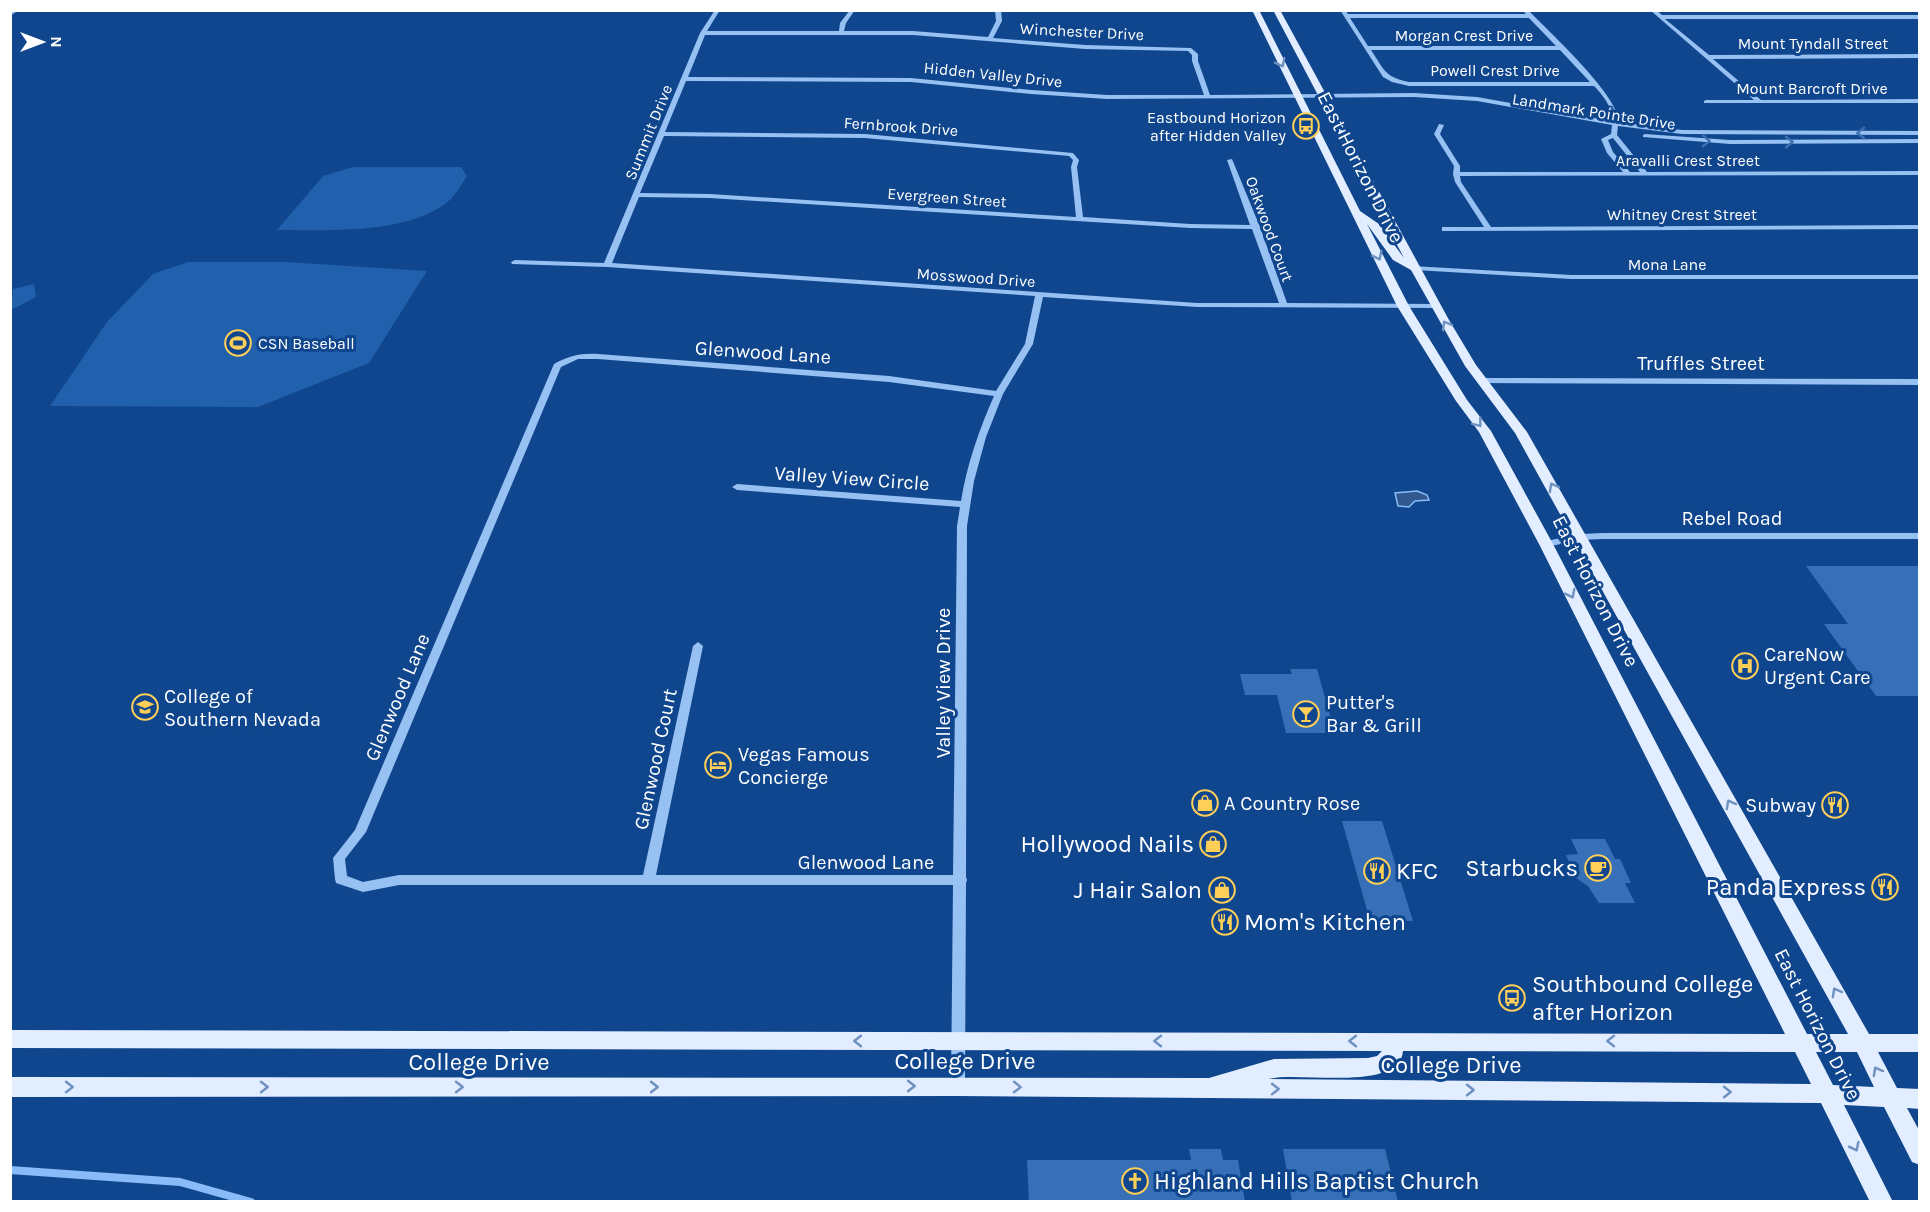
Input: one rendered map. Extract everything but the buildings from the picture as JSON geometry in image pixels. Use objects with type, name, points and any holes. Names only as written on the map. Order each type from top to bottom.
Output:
[{"type":"main road","name":"East Horizon Drive","points":[[1255,10],[1403,306],[1462,401],[1485,431],[1546,544],[1882,1202]]},
{"type":"main road","name":"East Horizon Drive","points":[[1276,10],[1329,97],[1435,306],[1482,381],[1501,402],[1521,432],[1581,537],[1843,1004],[1920,1155]]},
{"type":"main road","points":[[1357,213],[1378,226],[1396,259],[1415,268]]},
{"type":"main road","name":"College Drive","points":[[10,1039],[1920,1043]]},
{"type":"main road","points":[[1208,1089],[1234,1078],[1274,1068],[1368,1067],[1382,1064],[1392,1056],[1393,1041]]},
{"type":"main road","name":"College Drive","points":[[10,1087],[958,1086],[1786,1092],[1828,1096],[1920,1099]]},
{"type":"street","points":[[10,15],[17,10]]},
{"type":"street","name":"Summit Drive","points":[[607,266],[703,33],[718,10]]},
{"type":"street","points":[[841,33],[843,23],[853,10]]},
{"type":"street","points":[[990,38],[999,21],[998,10]]},
{"type":"street","points":[[1525,10],[1596,84],[1610,102],[1616,115],[1615,130],[1627,153],[1645,173]]},
{"type":"street","points":[[1652,10],[1760,102]]},
{"type":"street","points":[[1344,13],[1531,16]]},
{"type":"street","points":[[1344,13],[1367,48]]},
{"type":"street","points":[[1660,17],[1920,17]]},
{"type":"street","name":"Winchester Drive","points":[[703,33],[924,33],[1085,47],[1189,49],[1196,54],[1195,61],[1208,97]]},
{"type":"street","name":"Morgan Crest Drive","points":[[1367,48],[1561,48]]},
{"type":"street","name":"Powell Crest Drive","points":[[1367,48],[1385,76],[1394,81],[1409,84],[1596,84]]},
{"type":"street","name":"Mount Tyndall Street","points":[[1706,57],[1920,56]]},
{"type":"street","name":"Hidden Valley Drive","points":[[684,79],[911,80],[1083,96],[1299,97]]},
{"type":"street","name":"Landmark Pointe Drive","points":[[1299,97],[1354,94],[1477,99],[1615,130],[1660,138],[1702,141],[1920,141]]},
{"type":"street","name":"Mount Barcroft Drive","points":[[1706,102],[1920,101]]},
{"type":"street","points":[[1441,125],[1437,134],[1457,166],[1458,182],[1489,229]]},
{"type":"street","points":[[1615,130],[1604,139],[1607,147],[1628,173]]},
{"type":"street","name":"Landmark Pointe Drive","points":[[1615,130],[1701,133],[1920,133]]},
{"type":"street","name":"Fernbrook Drive","points":[[661,134],[865,136],[1071,154],[1076,160],[1074,167],[1080,219]]},
{"type":"street","name":"Oakwood Court","points":[[1230,160],[1284,306]]},
{"type":"street","name":"Aravalli Crest Street","points":[[1456,174],[1920,173]]},
{"type":"street","name":"Evergreen Street","points":[[637,195],[710,196],[1190,226],[1256,227]]},
{"type":"street","name":"Whitney Crest Street","points":[[1446,230],[1920,227]]},
{"type":"street","name":"Mosswood Drive","points":[[515,262],[1197,305],[1435,306]]},
{"type":"street","name":"Mona Lane","points":[[1415,268],[1571,277],[1920,277]]},
{"type":"street","name":"Valley View Drive","points":[[958,1086],[961,880],[961,553],[965,504],[981,437],[999,394],[1029,344],[1039,295]]},
{"type":"street","name":"Glenwood Lane","points":[[961,880],[399,880],[363,887],[341,879],[339,858],[360,832],[557,366],[568,358],[589,354],[613,358],[889,379],[999,394]]},
{"type":"street","name":"Truffles Street","points":[[1482,381],[1920,382]]},
{"type":"street","name":"Valley View Circle","points":[[737,488],[965,504]]},
{"type":"street","name":"Rebel Road","points":[[1546,544],[1581,537],[1920,536]]},
{"type":"street","name":"Glenwood Court","points":[[649,879],[698,646]]},
{"type":"shaded area","points":[[353,167],[461,167],[467,176],[451,199],[434,211],[414,219],[392,225],[344,230],[277,230],[323,176]]},
{"type":"shaded area","name":"CSN Baseball","points":[[188,262],[287,262],[427,271],[369,363],[258,407],[50,406],[107,322],[153,274]]},
{"type":"shaded area","points":[[34,284],[36,297],[11,310],[13,289]]},
{"type":"shaded area","points":[[1417,491],[1427,495],[1429,500],[1415,501],[1409,507],[1398,506],[1395,493]]},
{"type":"waterway","points":[[10,1170],[180,1182],[251,1202]]},
{"type":"place","name":"Eastbound Horizon after Hidden Valley","points":[[1306,126]]},
{"type":"place","name":"CSN Baseball","points":[[238,343]]},
{"type":"place","name":"CareNow Urgent Care","points":[[1745,666]]},
{"type":"place","name":"College of Southern Nevada","points":[[145,707]]},
{"type":"place","name":"Putter's Bar & Grill","points":[[1306,714]]},
{"type":"place","name":"Vegas Famous Concierge","points":[[718,765]]},
{"type":"place","name":"A Country Rose","points":[[1205,803]]},
{"type":"place","name":"Subway","points":[[1835,805]]},
{"type":"place","name":"Hollywood Nails","points":[[1213,844]]},
{"type":"place","name":"Starbucks","points":[[1598,868]]},
{"type":"place","name":"KFC","points":[[1377,871]]},
{"type":"place","name":"Panda Express","points":[[1885,887]]},
{"type":"place","name":"J Hair Salon","points":[[1222,890]]},
{"type":"place","name":"Mom's Kitchen","points":[[1225,922]]},
{"type":"place","name":"Southbound College after Horizon","points":[[1512,998]]},
{"type":"place","name":"Highland Hills Baptist Church","points":[[1135,1181]]}]
